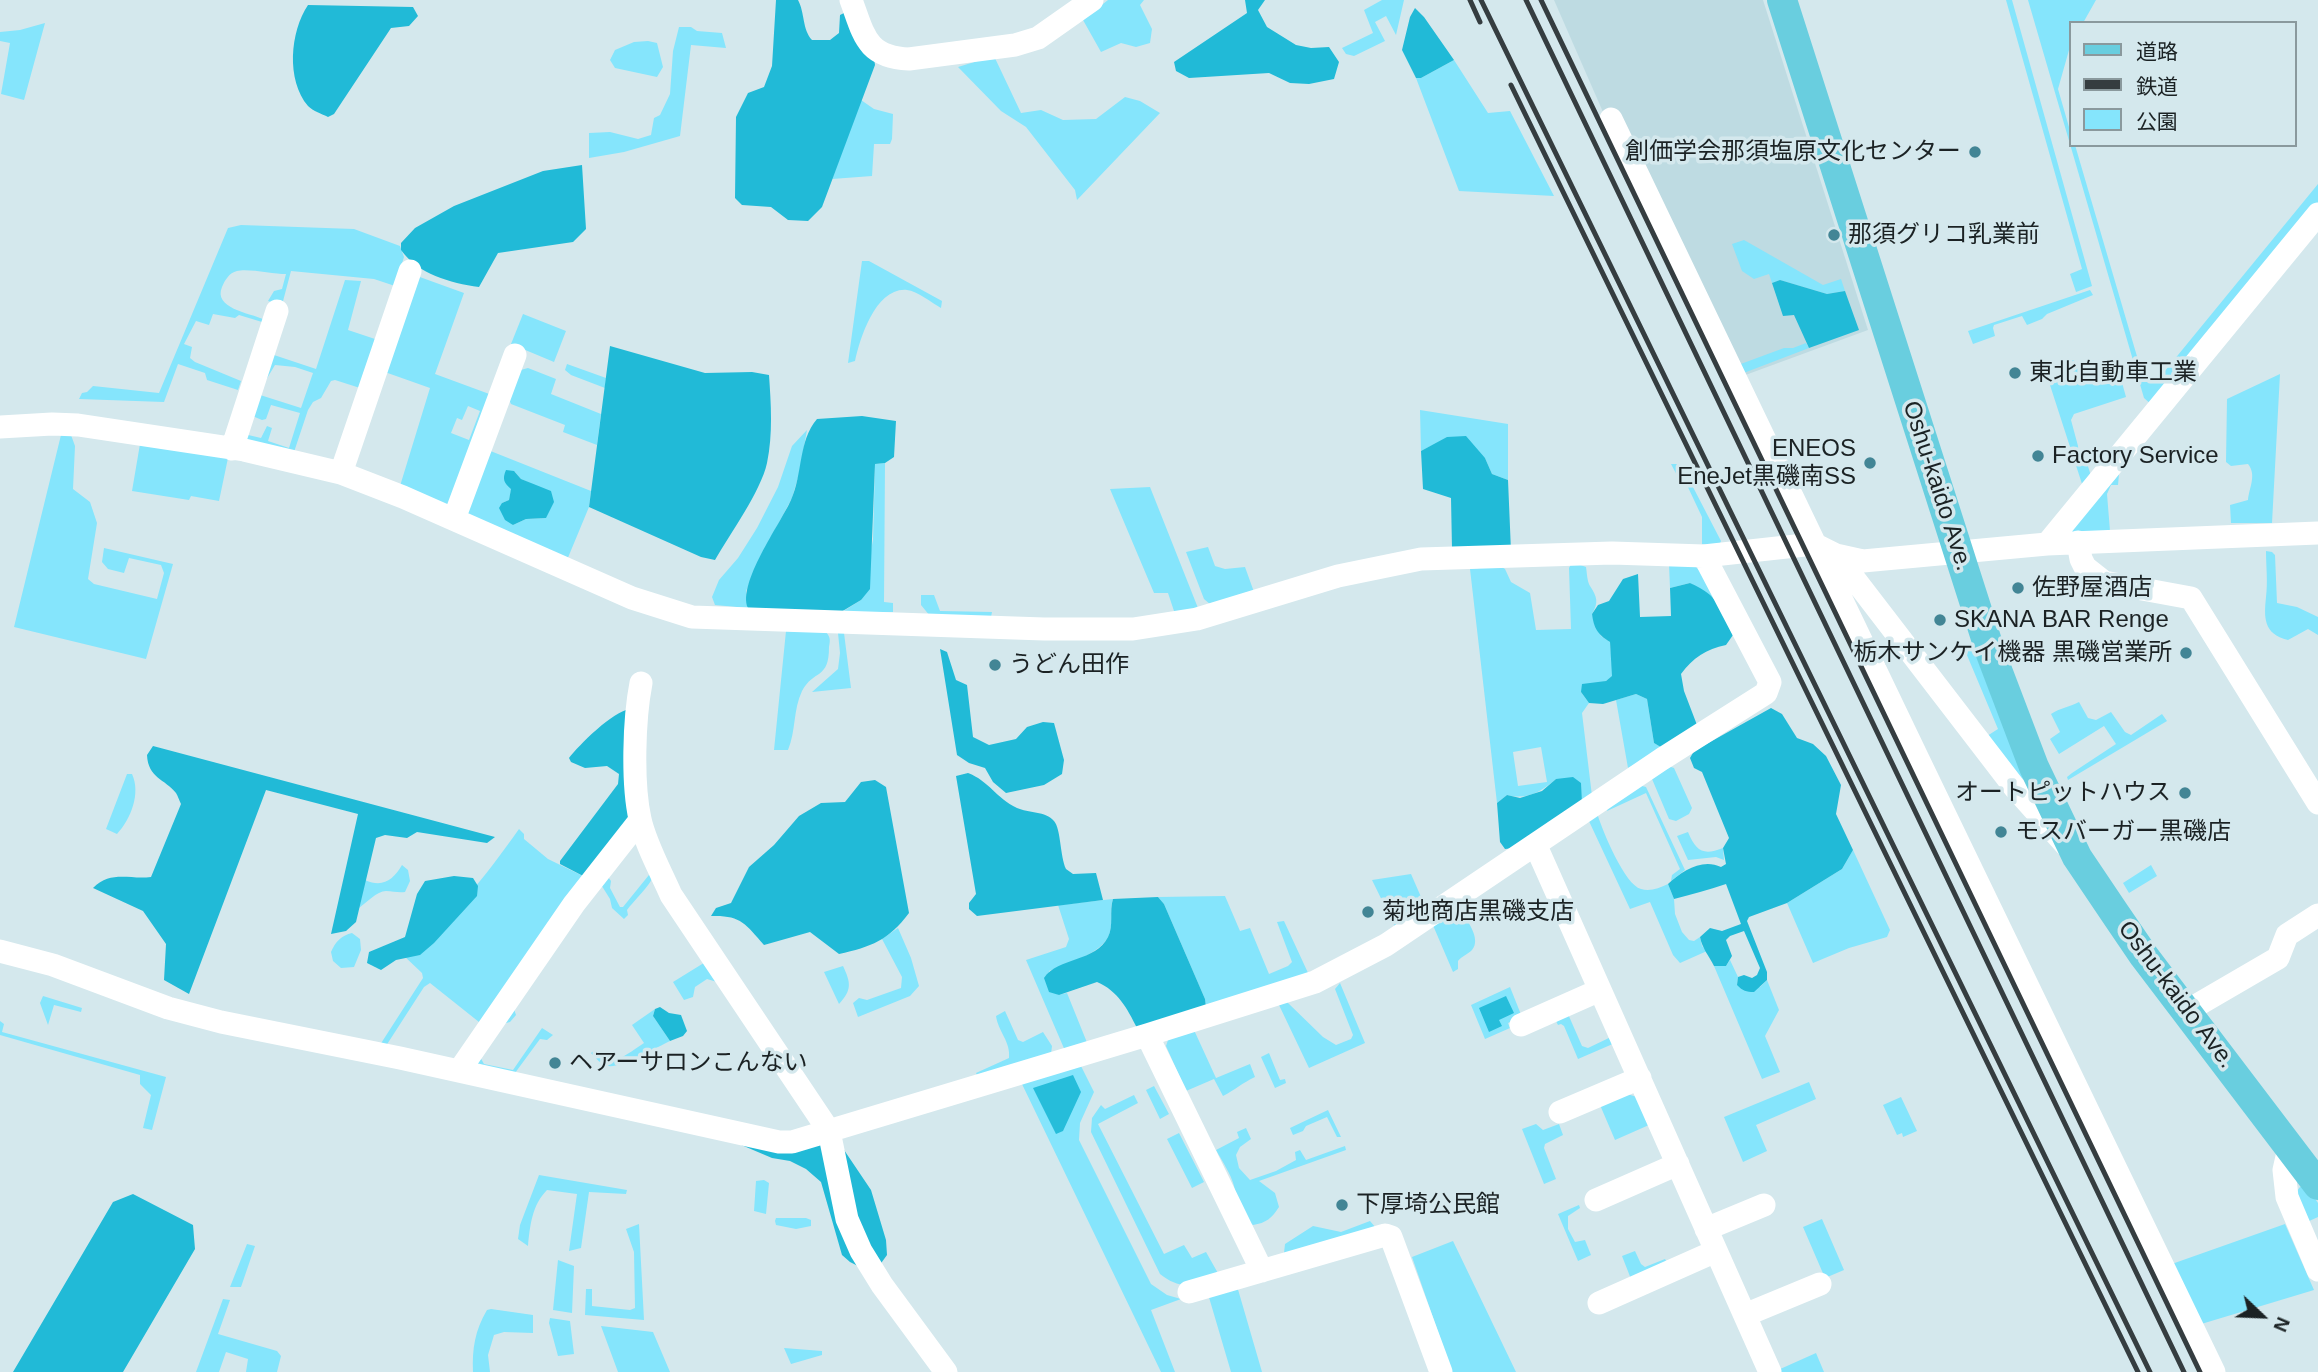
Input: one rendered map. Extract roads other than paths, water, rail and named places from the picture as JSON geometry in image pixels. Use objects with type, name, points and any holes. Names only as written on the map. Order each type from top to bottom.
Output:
[{"type":"main road","name":"Oshu-kaido Ave.","points":[[1782,0],[1991,654],[2029,755],[2077,857],[2144,956],[2318,1185]]},
{"type":"street","points":[[851,0],[864,34],[876,51],[891,58],[909,59],[1015,45],[1038,38],[1092,0]]},
{"type":"street","points":[[1611,119],[2214,1372]]},
{"type":"street","points":[[2047,544],[2318,214]]},
{"type":"street","points":[[341,472],[410,271]]},
{"type":"street","points":[[232,449],[277,311]]},
{"type":"street","points":[[454,519],[514,355]]},
{"type":"street","points":[[0,427],[78,425],[294,460],[341,472],[632,598],[692,617],[1044,629],[1133,629],[1197,619],[1338,576],[1421,559],[1612,553],[1704,556],[1814,544],[1836,555],[1863,561],[2078,542],[2318,533]]},
{"type":"street","points":[[2078,542],[2085,567],[2104,582],[2191,598],[2318,803]]},
{"type":"street","points":[[1836,555],[2015,788],[2077,857]]},
{"type":"street","points":[[0,951],[52,965],[168,1007],[221,1022],[779,1142],[792,1142],[1315,982],[1387,945],[1662,759],[1766,694],[1770,682],[1704,556]]},
{"type":"street","points":[[641,683],[637,702],[636,773],[640,820],[671,895],[829,1131],[847,1219],[861,1251],[882,1285],[946,1372]]},
{"type":"street","points":[[459,1072],[574,904],[640,820]]},
{"type":"street","points":[[1536,846],[1770,1372]]},
{"type":"street","points":[[2187,1011],[2277,958],[2287,935],[2318,915]]},
{"type":"street","points":[[1521,1025],[1600,990]]},
{"type":"street","points":[[1147,1035],[1262,1270]]},
{"type":"street","points":[[1560,1112],[1640,1078]]},
{"type":"street","points":[[2289,1148],[2284,1170],[2287,1197],[2318,1270]]},
{"type":"street","points":[[1596,1200],[1678,1164]]},
{"type":"street","points":[[1706,1229],[1764,1205]]},
{"type":"street","points":[[1189,1292],[1385,1235],[1391,1237],[1441,1372]]},
{"type":"street","points":[[1599,1303],[1716,1251]]},
{"type":"street","points":[[1745,1315],[1820,1284]]},
{"type":"railway","points":[[1470,0],[1480,22]]},
{"type":"railway","points":[[1481,0],[2150,1372]]},
{"type":"railway","points":[[1526,0],[2184,1372]]},
{"type":"railway","points":[[1541,0],[2200,1372]]},
{"type":"railway","points":[[1511,85],[2138,1372]]},
{"type":"place","name":"創価学会那須塩原文化センター","points":[[1975,152]]},
{"type":"place","name":"那須グリコ乳業前","points":[[1834,235]]},
{"type":"place","name":"東北自動車工業","points":[[2015,373]]},
{"type":"place","name":"Factory Service","points":[[2038,456]]},
{"type":"place","name":"ENEOS EneJet黒磯南SS","points":[[1870,463]]},
{"type":"place","name":"佐野屋酒店","points":[[2018,588]]},
{"type":"place","name":"SKANA BAR Renge","points":[[1940,620]]},
{"type":"place","name":"栃木サンケイ機器 黒磯営業所","points":[[2186,653]]},
{"type":"place","name":"うどん田作","points":[[995,665]]},
{"type":"place","name":"オートピットハウス","points":[[2185,793]]},
{"type":"place","name":"モスバーガー黒磯店","points":[[2001,832]]},
{"type":"place","name":"菊地商店黒磯支店","points":[[1368,912]]},
{"type":"place","name":"ヘアーサロンこんない","points":[[555,1063]]},
{"type":"place","name":"下厚埼公民館","points":[[1342,1205]]}]
